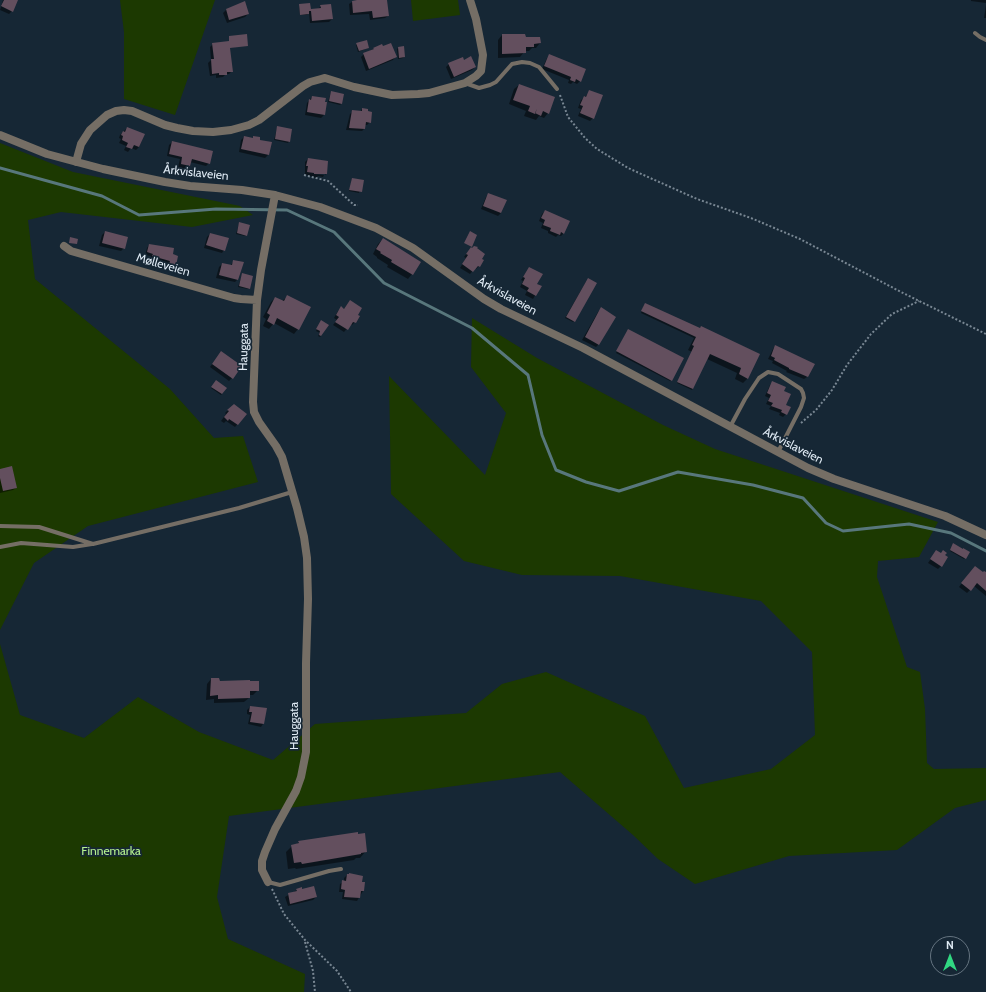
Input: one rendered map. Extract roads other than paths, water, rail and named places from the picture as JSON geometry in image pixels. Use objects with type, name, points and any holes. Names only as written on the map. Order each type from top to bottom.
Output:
[{"type":"street","points":[[76,162],[80,147],[90,130],[107,115],[116,111],[132,111],[181,129],[212,132],[231,130],[254,122],[270,113],[303,86],[310,82],[325,78],[354,87],[392,95],[429,93],[465,83],[481,71],[483,60],[476,18],[470,0]]},
{"type":"street","name":"Årkvislaveien","points":[[0,135],[47,154],[76,162],[164,182],[253,191],[274,199],[320,207],[376,228],[413,248],[484,299],[517,317],[583,348],[777,452],[834,480],[945,516],[986,535]]},
{"type":"street","name":"Hauggata","points":[[268,882],[262,870],[264,852],[275,828],[296,791],[301,777],[306,752],[308,578],[304,537],[282,457],[254,412],[253,402],[257,300],[274,199]]},
{"type":"street","name":"Mølleveien","points":[[64,246],[71,251],[212,292],[241,300],[257,300]]},
{"type":"lane","points":[[975,33],[980,38],[986,40]]},
{"type":"lane","points":[[465,83],[479,88],[490,85],[496,82],[512,64],[522,62],[530,63],[539,67],[557,89]]},
{"type":"lane","points":[[730,427],[756,382],[763,375],[768,372],[773,372],[792,382],[801,389],[803,393],[803,403],[777,452]]},
{"type":"lane","points":[[0,547],[21,543],[73,547],[93,544],[239,508],[292,492]]},
{"type":"lane","points":[[0,526],[39,527],[93,544]]},
{"type":"lane","points":[[268,882],[280,885],[340,869]]},
{"type":"waterway","points":[[0,168],[102,196],[139,215],[216,209],[287,210],[334,232],[384,283],[472,328],[528,375],[542,435],[556,470],[586,482],[619,491],[678,472],[753,485],[803,498],[826,523],[843,531],[909,524],[951,533],[986,551]]},
{"type":"park label","name":"Finnemarka","points":[[111,851]]}]
